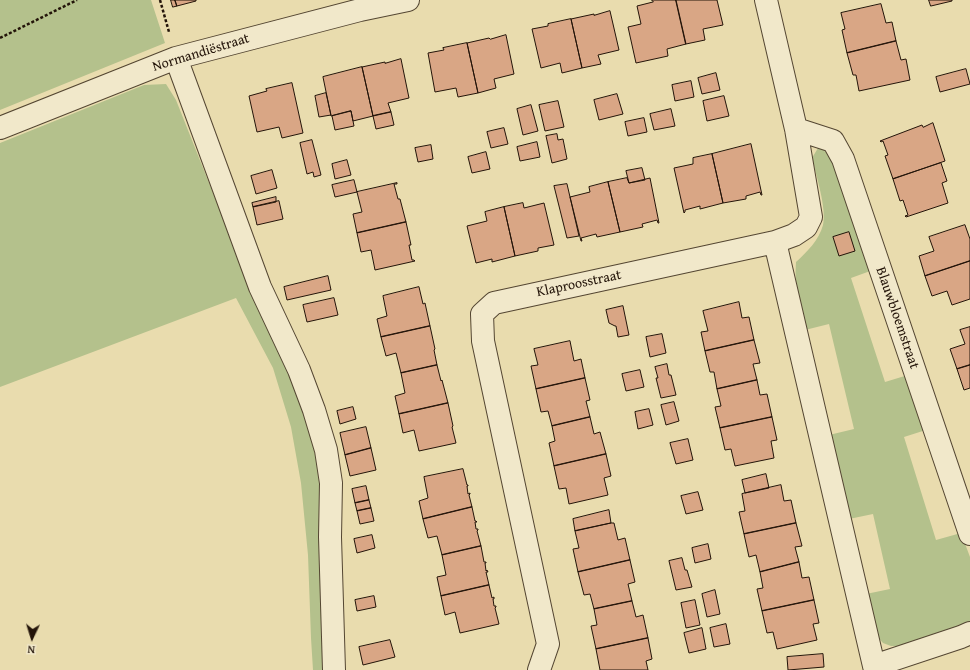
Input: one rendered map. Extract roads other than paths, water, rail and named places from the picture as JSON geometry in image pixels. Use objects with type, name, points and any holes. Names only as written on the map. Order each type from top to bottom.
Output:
[{"type":"street","name":"Normandiëstraat","points":[[0,128],[176,58],[358,5],[408,0]]},
{"type":"street","name":"Klaproosstraat","points":[[539,670],[548,644],[483,341],[482,314],[494,302],[775,242],[794,235],[806,227],[811,217],[796,129],[766,0]]},
{"type":"street","points":[[176,58],[260,287],[299,370],[312,403],[326,450],[331,483],[330,545],[334,670]]},
{"type":"street","name":"Blauwbloemstraat","points":[[796,129],[833,141],[843,158],[970,534]]},
{"type":"street","points":[[775,242],[876,668],[970,633]]}]
